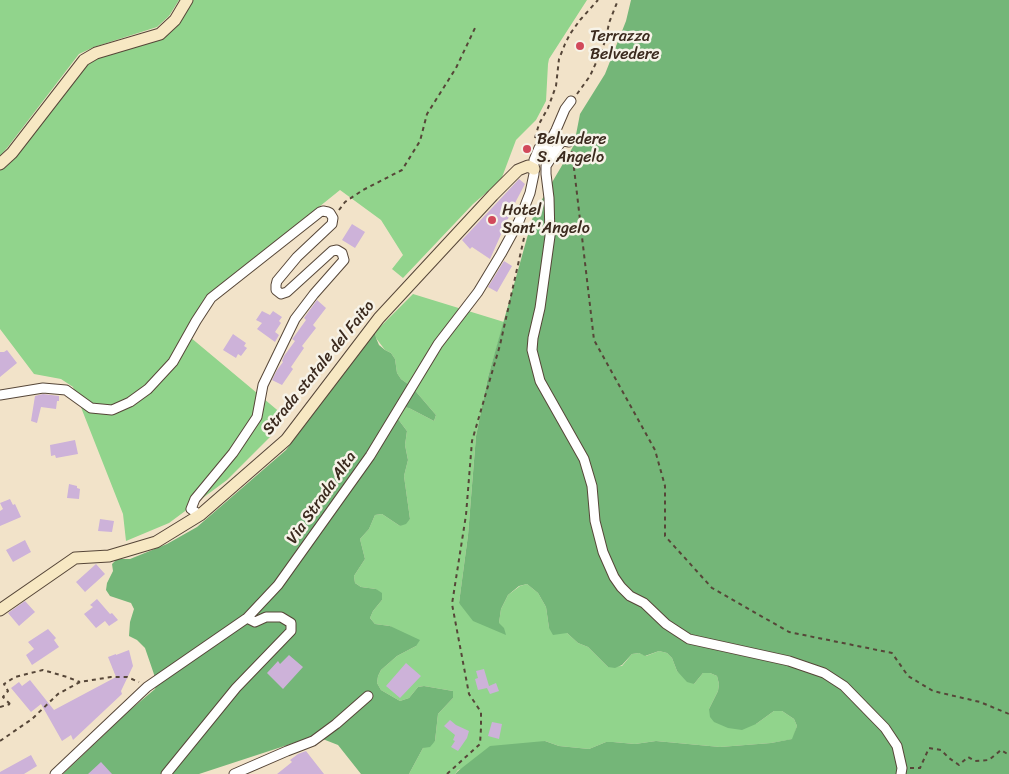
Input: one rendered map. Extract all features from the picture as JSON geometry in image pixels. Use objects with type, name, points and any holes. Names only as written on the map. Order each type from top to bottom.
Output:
[{"type":"street","points":[[0,164],[12,153],[84,60],[96,53],[160,34],[175,20],[187,0]]},
{"type":"street","name":"Via Strada Alta","points":[[55,774],[147,687],[247,618],[278,585],[370,456],[438,344],[478,292],[501,254],[519,221],[530,193],[534,160],[556,130],[570,101]]},
{"type":"street","points":[[568,142],[561,142],[546,166],[550,236],[532,350],[540,382],[584,459],[592,486],[595,521],[602,552],[614,577],[630,596],[644,603],[666,624],[689,639],[789,661],[824,673],[844,686],[885,728],[897,746],[902,771]]},
{"type":"street","points":[[542,148],[550,151],[550,158]]},
{"type":"street","name":"Strada statale del Faito","points":[[0,610],[75,558],[109,556],[156,542],[200,515],[286,440],[379,318],[493,195],[518,170],[528,166],[534,172]]},
{"type":"street","points":[[0,394],[43,388],[66,390],[91,408],[112,410],[130,402],[148,388],[173,362],[211,298],[320,212],[328,212],[333,218],[332,224],[297,257],[277,281],[276,290],[281,294],[285,293],[332,251],[337,250],[342,253],[344,260],[295,319],[263,385],[257,417],[233,452],[194,499],[191,509],[200,515]]},
{"type":"street","points":[[166,774],[236,688],[291,631],[291,623],[281,617],[266,617],[254,622],[247,618]]},
{"type":"street","points":[[234,774],[313,741],[368,696]]},
{"type":"path","points":[[542,148],[535,138],[539,124],[548,108],[556,86],[559,59],[570,34],[598,0]]},
{"type":"path","points":[[570,101],[590,76],[606,39],[609,23],[618,0]]},
{"type":"path","points":[[333,218],[345,202],[363,190],[402,170],[420,141],[427,114],[456,68],[475,28]]},
{"type":"path","points":[[568,142],[573,154],[594,340],[656,450],[665,486],[665,536],[712,588],[789,632],[892,653],[908,676],[933,691],[980,702],[1009,714]]},
{"type":"path","points":[[447,774],[480,744],[481,712],[469,694],[452,604],[466,515],[472,441],[500,345],[526,229]]},
{"type":"path","points":[[0,707],[10,704],[3,697],[8,691],[4,684],[15,677],[43,670],[80,682]]},
{"type":"path","points":[[0,741],[32,719],[58,694],[80,682],[111,677],[127,677],[147,687]]},
{"type":"path","points":[[902,771],[920,768],[929,748],[942,750],[959,765],[968,757],[975,761],[989,760],[1001,750],[1009,756]]},
{"type":"green space","points":[[0,0],[179,0],[169,16],[157,27],[94,47],[79,54],[0,156]]},
{"type":"green space","points":[[193,0],[587,0],[549,59],[546,101],[536,120],[516,140],[501,180],[473,204],[403,278],[392,269],[403,255],[381,220],[340,190],[206,296],[184,332],[282,414],[271,436],[227,480],[169,523],[126,541],[123,514],[73,387],[61,379],[34,374],[0,329],[0,170],[16,157],[87,64],[98,58],[163,38],[179,23]]},
{"type":"green space","points":[[631,0],[1009,0],[1009,774],[455,774],[490,746],[545,741],[559,746],[589,749],[606,742],[635,744],[656,741],[720,747],[771,743],[792,739],[797,726],[794,719],[782,711],[774,711],[756,724],[742,730],[728,728],[714,722],[710,717],[709,709],[718,691],[717,676],[703,673],[694,684],[687,682],[677,671],[672,658],[667,653],[659,651],[645,656],[639,653],[632,654],[622,665],[615,668],[608,667],[588,647],[578,643],[567,633],[553,635],[549,628],[546,607],[538,593],[527,584],[519,586],[508,595],[501,609],[499,623],[504,628],[506,635],[473,621],[459,603],[468,535],[476,436],[488,377],[534,213],[574,145],[580,114],[605,74],[626,21]]},
{"type":"green space","points":[[413,294],[504,322],[488,377],[476,436],[468,535],[459,603],[499,623],[501,609],[508,595],[520,586],[527,584],[538,593],[546,607],[549,628],[567,633],[578,643],[588,647],[608,667],[622,666],[632,654],[639,653],[646,656],[659,651],[667,653],[672,658],[677,671],[694,684],[703,673],[717,676],[718,691],[709,709],[756,724],[774,711],[782,711],[794,719],[797,726],[793,739],[771,743],[720,747],[656,741],[635,744],[606,742],[589,749],[559,746],[545,741],[458,770],[455,774],[409,774],[423,748],[435,741],[438,714],[453,698],[453,691],[424,686],[418,687],[409,698],[400,701],[381,690],[377,683],[381,670],[397,656],[416,646],[390,626],[375,624],[370,618],[382,600],[376,589],[361,587],[355,583],[354,576],[365,559],[360,539],[369,529],[375,515],[382,514],[400,526],[410,519],[404,476],[408,460],[405,445],[407,431],[398,419],[397,411],[402,407],[409,408],[434,421],[436,415],[412,387],[401,379],[397,373],[395,359],[376,338],[375,332]]},
{"type":"green space","points":[[375,332],[379,345],[391,353],[395,359],[397,373],[401,379],[412,387],[436,415],[434,421],[409,408],[402,407],[397,411],[398,419],[407,431],[405,445],[408,460],[404,476],[410,519],[406,524],[400,526],[382,514],[375,515],[369,529],[360,539],[365,559],[354,576],[355,583],[361,587],[376,589],[382,593],[382,600],[370,618],[375,624],[390,626],[420,640],[416,646],[397,656],[381,670],[377,683],[381,690],[400,701],[409,698],[418,687],[424,686],[453,691],[453,698],[438,714],[435,741],[430,747],[423,748],[409,774],[361,774],[338,745],[315,736],[199,774],[63,774],[130,710],[155,689],[157,683],[145,648],[137,640],[129,636],[130,622],[134,609],[131,603],[110,596],[106,590],[113,571],[112,564],[117,559],[130,559],[167,544],[197,527],[286,450]]},
{"type":"building","name":"Hotel Sant'Angelo","points":[[519,179],[525,184],[490,259],[472,247],[470,249],[462,240]]},
{"type":"building","points":[[352,224],[365,232],[355,248],[342,240]]},
{"type":"building","points":[[504,261],[512,266],[497,292],[488,287]]},
{"type":"building","points":[[317,300],[326,308],[313,325],[316,328],[302,346],[304,348],[282,385],[272,380],[283,362],[284,356],[295,341],[292,339],[306,320],[304,318]]},
{"type":"building","points":[[262,311],[270,315],[273,311],[282,317],[279,321],[281,323],[275,332],[279,335],[275,342],[257,329],[262,323],[256,320]]},
{"type":"building","points":[[233,334],[246,343],[244,346],[247,348],[241,356],[238,354],[236,358],[223,350]]},
{"type":"building","points":[[7,350],[17,363],[0,377],[0,352]]},
{"type":"building","points":[[43,394],[59,396],[59,401],[57,401],[56,409],[41,407],[37,423],[31,421],[35,396]]},
{"type":"building","points":[[75,440],[78,454],[56,458],[55,455],[51,456],[50,445]]},
{"type":"building","points":[[69,484],[80,489],[79,499],[67,498]]},
{"type":"building","points":[[10,499],[13,505],[15,504],[21,517],[0,526],[0,511],[3,509],[0,503]]},
{"type":"building","points":[[100,519],[114,521],[112,532],[98,531]]},
{"type":"building","points":[[25,540],[31,552],[13,562],[6,550]]},
{"type":"building","points":[[96,564],[105,574],[85,592],[76,582]]},
{"type":"building","points":[[97,599],[118,620],[109,626],[105,621],[96,628],[84,614],[93,607],[90,605]]},
{"type":"building","points":[[25,601],[35,612],[19,626],[8,613]]},
{"type":"building","points":[[48,629],[56,638],[54,640],[59,647],[32,665],[26,655],[34,649],[28,642]]},
{"type":"building","points":[[129,650],[133,666],[121,691],[122,694],[73,740],[71,735],[62,741],[41,704],[31,712],[11,688],[19,682],[22,686],[30,680],[54,710],[116,677],[108,657]]},
{"type":"building","points":[[289,655],[303,667],[283,689],[267,673],[278,661],[280,664]]},
{"type":"building","points":[[406,663],[421,676],[400,698],[386,686]]},
{"type":"building","points":[[484,669],[489,686],[496,683],[499,691],[490,694],[487,688],[478,690],[475,679],[478,678],[476,671]]},
{"type":"building","points":[[450,720],[469,731],[467,738],[458,751],[451,747],[455,741],[453,740],[455,735],[444,726]]},
{"type":"building","points":[[492,722],[502,724],[499,739],[488,736]]},
{"type":"building","points":[[306,751],[324,774],[277,774],[292,762],[290,760]]},
{"type":"building","points":[[31,755],[37,766],[24,774],[0,774],[0,772]]},
{"type":"building","points":[[101,762],[112,774],[88,774]]},
{"type":"place","name":"Terrazza Belvedere","points":[[580,46]]},
{"type":"place","name":"Belvedere S. Angelo","points":[[527,149]]},
{"type":"place","name":"Hotel Sant'Angelo","points":[[492,220]]}]
